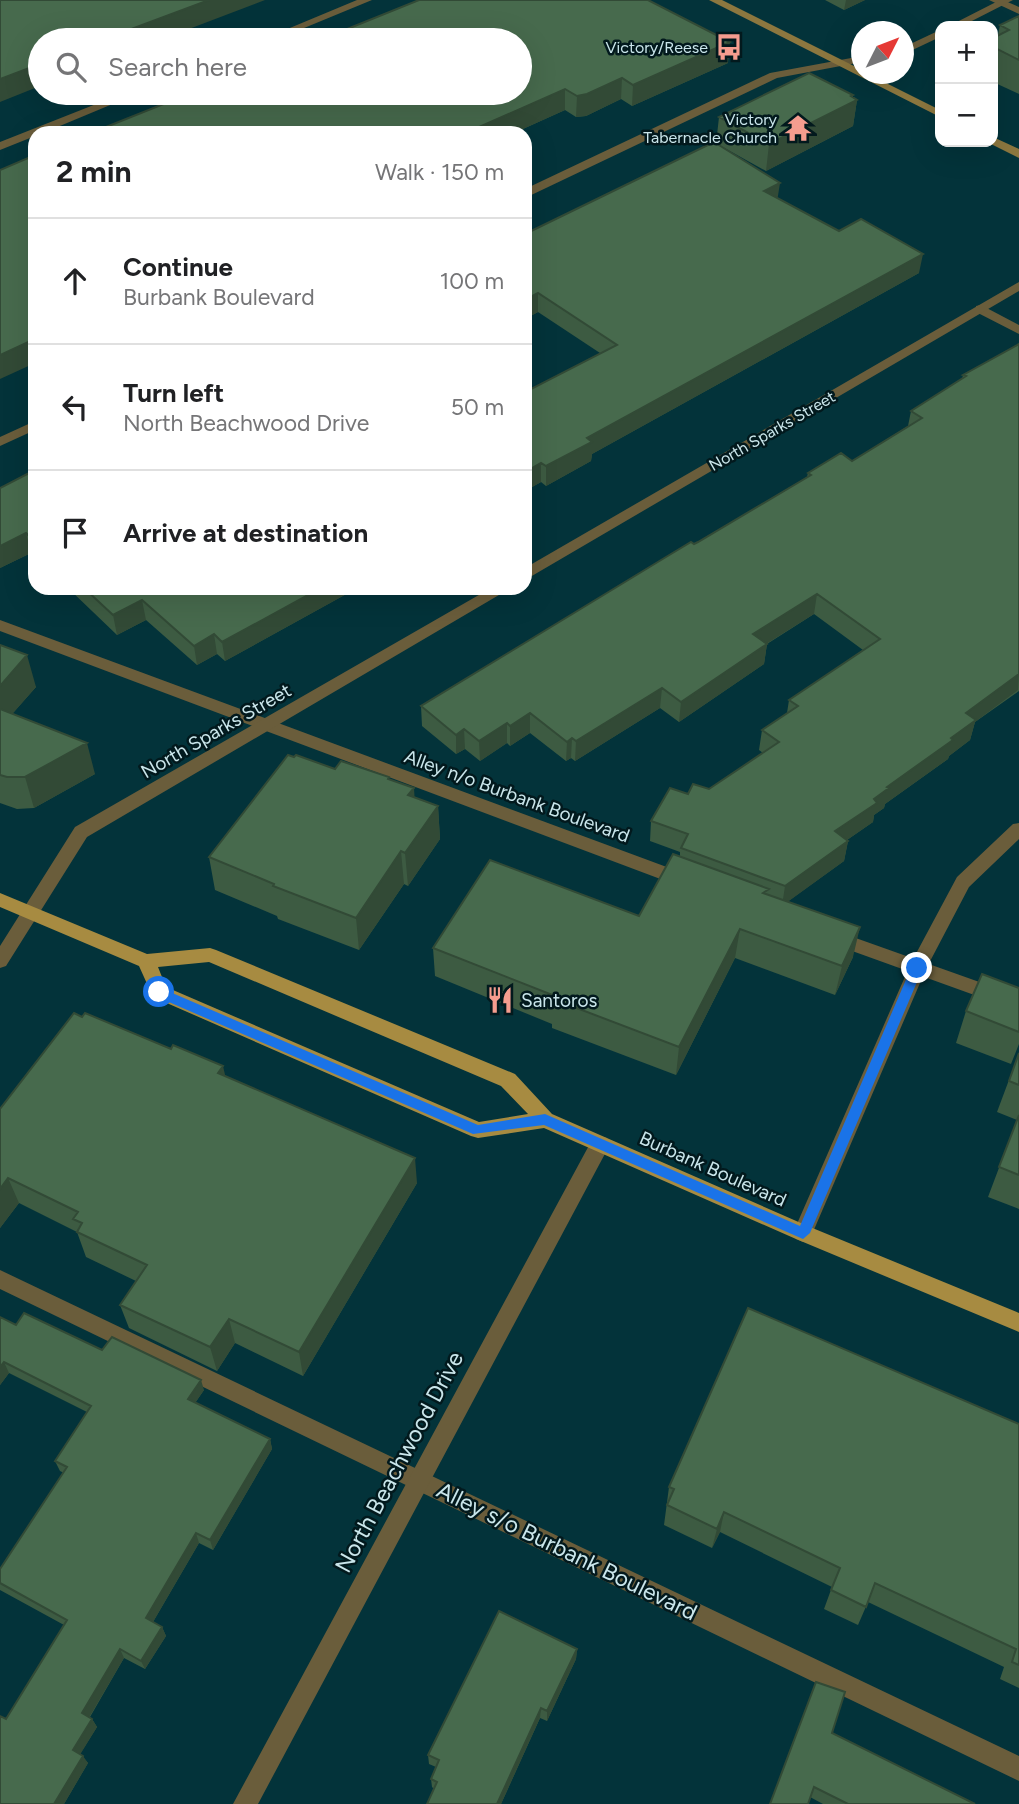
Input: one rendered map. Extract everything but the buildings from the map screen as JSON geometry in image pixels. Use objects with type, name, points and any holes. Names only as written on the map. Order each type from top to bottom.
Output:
[{"type":"main road","points":[[714,0],[935,111]]},
{"type":"main road","points":[[998,144],[1019,154]]},
{"type":"main road","name":"Burbank Boulevard","points":[[0,900],[146,961],[210,955],[508,1080],[545,1120],[803,1233],[1019,1323]]},
{"type":"main road","points":[[146,961],[159,992],[478,1130],[545,1120]]},
{"type":"street","points":[[296,28],[367,0]]},
{"type":"street","points":[[964,21],[1002,1],[1019,11]]},
{"type":"street","points":[[914,46],[935,36]]},
{"type":"street","points":[[532,191],[774,75],[851,61]]},
{"type":"street","points":[[50,126],[103,105]]},
{"type":"street","points":[[0,146],[28,135]]},
{"type":"street","name":"North Sparks Street","points":[[532,571],[1019,286]]},
{"type":"street","points":[[981,309],[1019,330]]},
{"type":"street","points":[[0,442],[28,428]]},
{"type":"street","name":"North Sparks Street","points":[[0,961],[81,832],[491,595]]},
{"type":"street","name":"Alley n/o Burbank Boulevard","points":[[0,625],[696,885]]},
{"type":"street","points":[[803,1233],[917,968],[962,882],[1019,829]]},
{"type":"street","points":[[826,934],[1019,1004]]},
{"type":"street","name":"North Beachwood Drive","points":[[244,1804],[600,1144]]},
{"type":"street","name":"Alley s/o Burbank Boulevard","points":[[0,1279],[1019,1769]]},
{"type":"place","name":"Victory/Reese","points":[[729,47]]},
{"type":"place","name":"Victory Tabernacle Church","points":[[798,128]]},
{"type":"place","name":"Santoros","points":[[500,1000]]},
{"type":"route","points":[[159,992],[478,1130],[545,1120],[803,1233],[917,968]]}]
